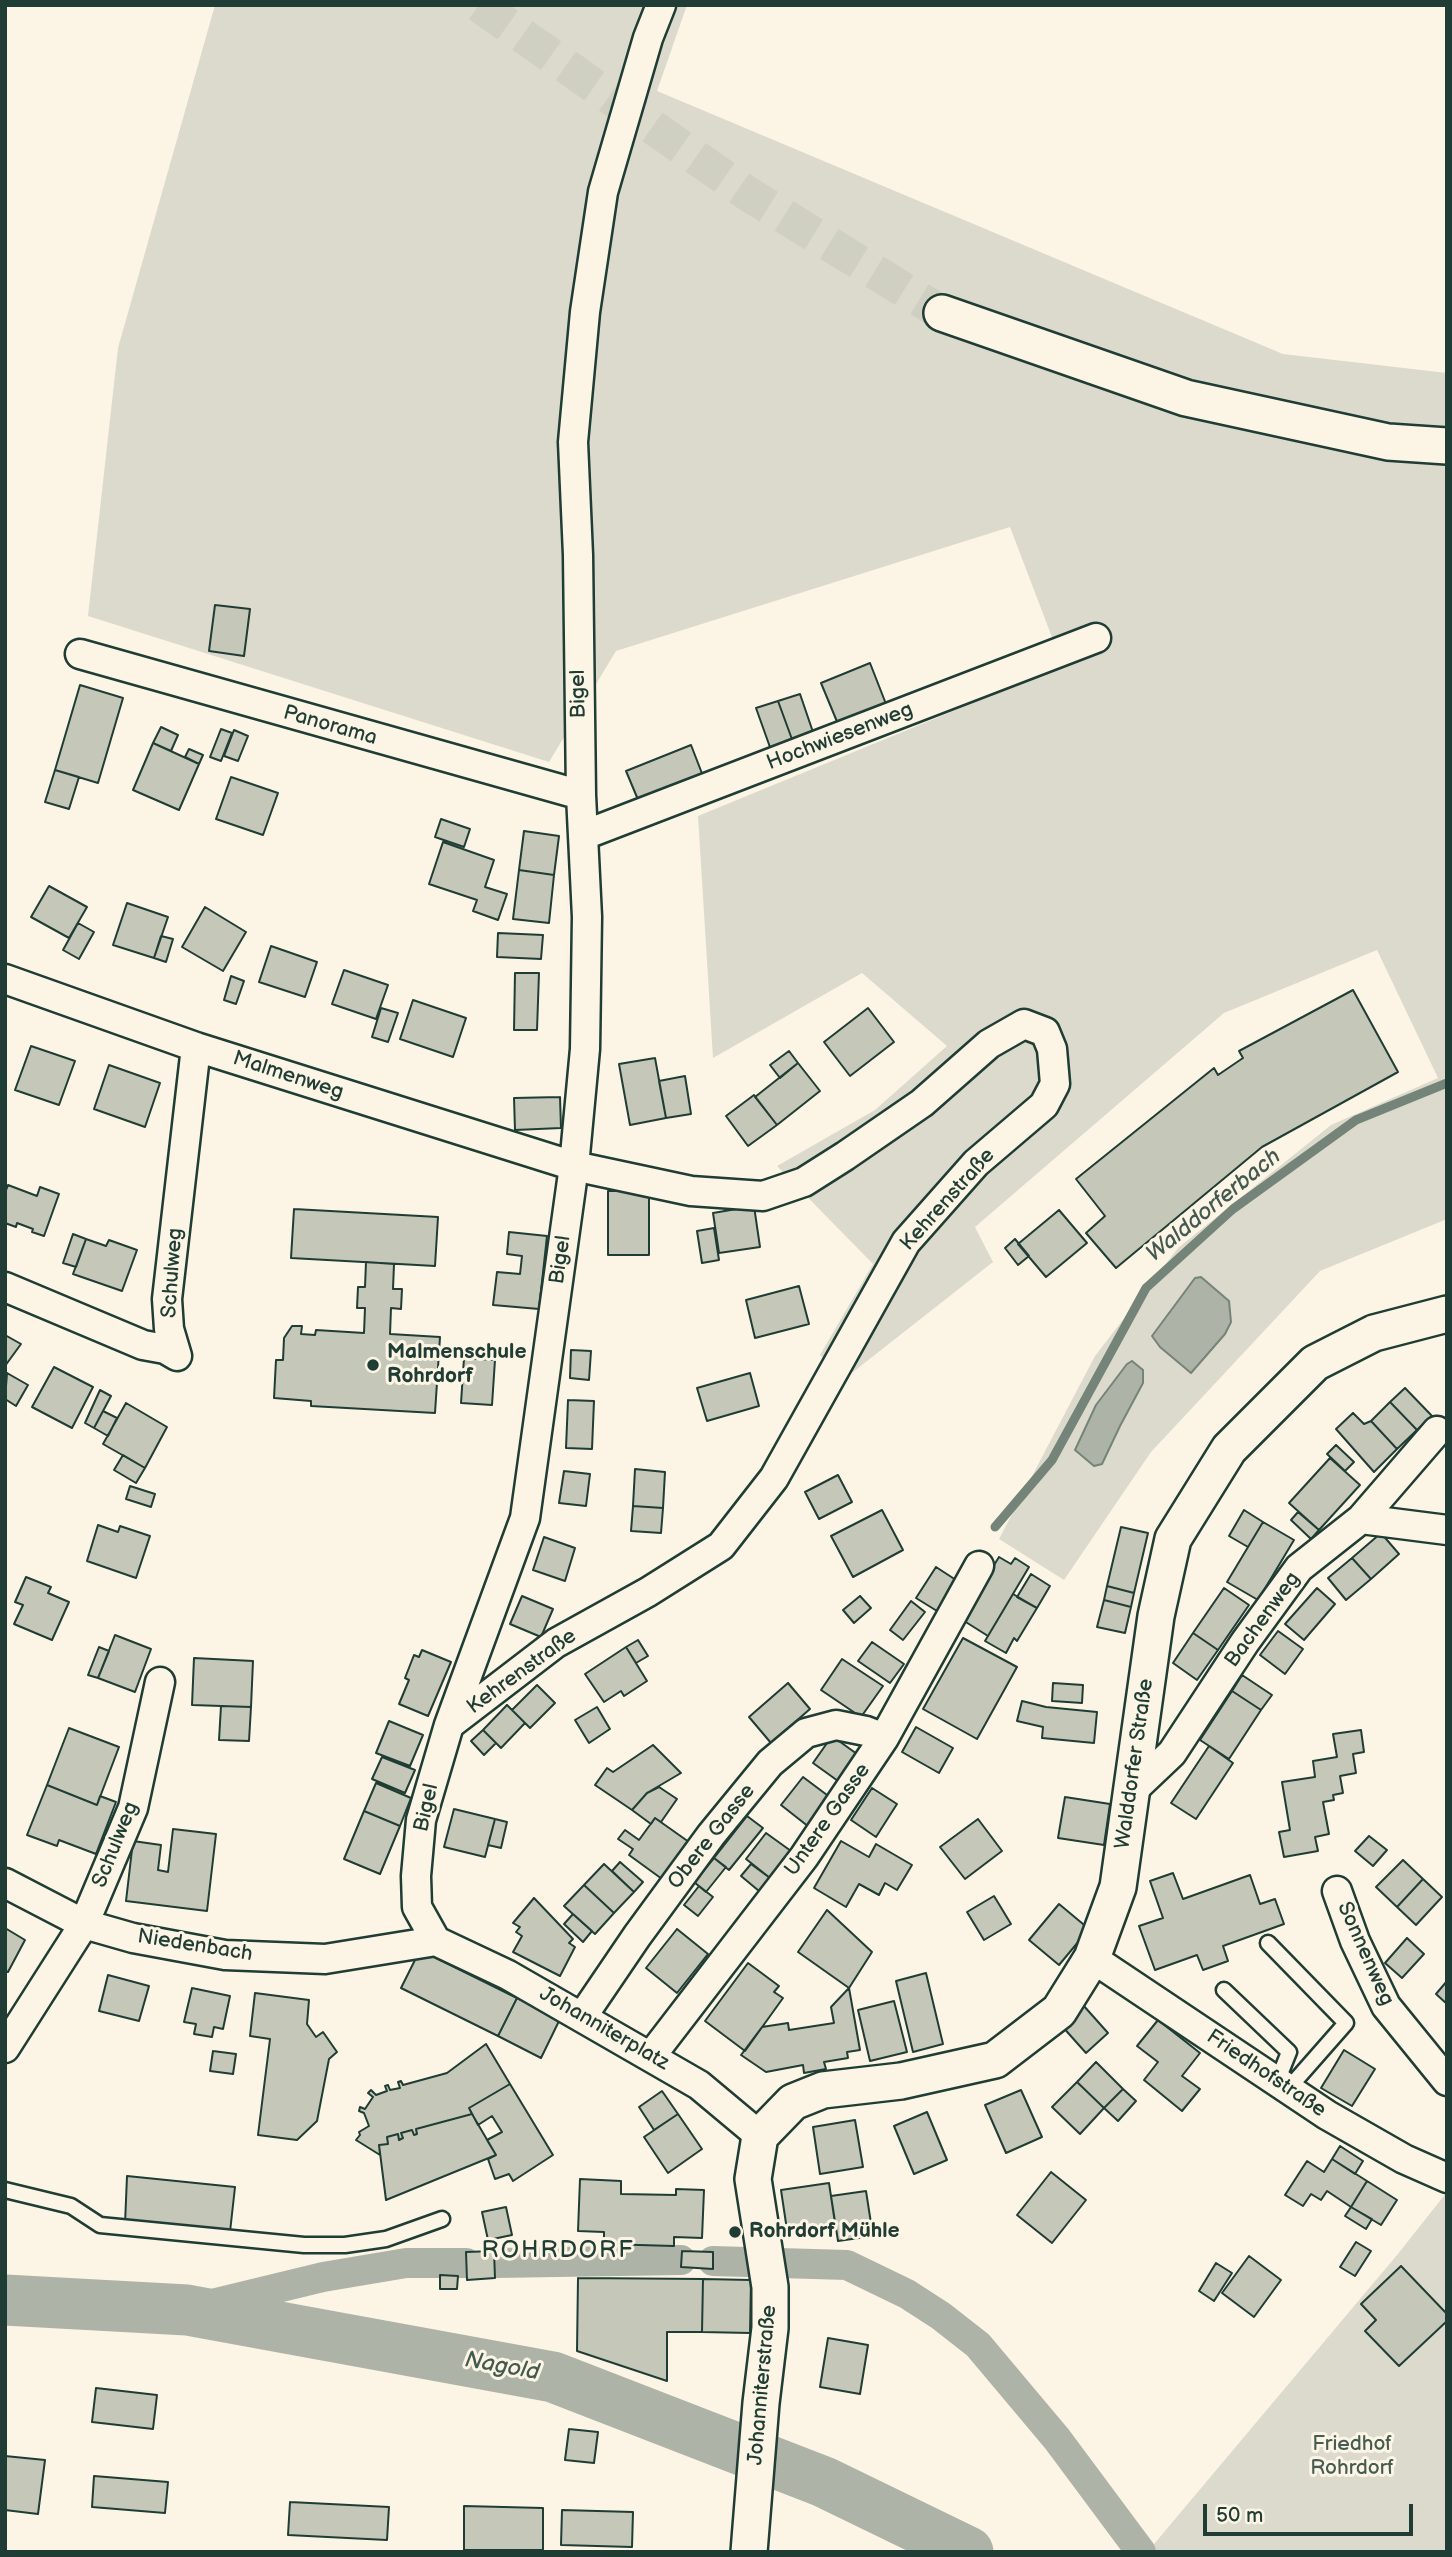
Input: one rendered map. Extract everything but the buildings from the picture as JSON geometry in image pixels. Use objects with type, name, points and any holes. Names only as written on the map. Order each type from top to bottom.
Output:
[{"type":"street","name":"Bigel","points":[[436,1941],[416,1907],[421,1820],[449,1725],[525,1518],[574,1166],[585,1049],[587,917],[580,795],[578,555],[573,442],[585,312],[603,192],[648,38],[661,5]]},
{"type":"street","points":[[942,313],[1186,398],[1388,442],[1447,446]]},
{"type":"street","name":"Hochwiesenweg","points":[[584,835],[1096,638]]},
{"type":"street","name":"Panorama","points":[[80,653],[580,795]]},
{"type":"street","name":"Malmenweg","points":[[5,979],[196,1047],[574,1166]]},
{"type":"street","name":"Kehrenstraße","points":[[449,1725],[556,1643],[648,1592],[721,1546],[774,1478],[906,1242],[976,1163],[1044,1105],[1055,1084],[1052,1049],[1045,1032],[1024,1024],[989,1044],[922,1103],[845,1156],[804,1182],[763,1196],[691,1191],[574,1166]]},
{"type":"street","name":"Schulweg","points":[[5,1287],[143,1345],[165,1349],[177,1356],[169,1329],[167,1299],[196,1047]]},
{"type":"street","name":"Walddorfer Straße","points":[[760,2136],[793,2102],[823,2090],[901,2081],[995,2060],[1059,2011],[1092,1958],[1118,1887],[1156,1616],[1173,1539],[1229,1449],[1315,1363],[1374,1333],[1447,1314]]},
{"type":"street","name":"Bachenweg","points":[[1133,1790],[1172,1753],[1245,1642],[1299,1568],[1361,1519],[1437,1431]]},
{"type":"street","points":[[1361,1519],[1447,1530]]},
{"type":"street","name":"Untere Gasse","points":[[651,2056],[804,1857],[884,1738],[979,1566]]},
{"type":"street","name":"Schulweg","points":[[5,2049],[84,1924],[133,1808],[160,1682]]},
{"type":"street","name":"Obere Gasse","points":[[582,2017],[637,1936],[770,1763],[806,1733],[836,1725],[884,1738]]},
{"type":"street","name":"Niedenbach","points":[[5,1883],[84,1924],[133,1938],[225,1955],[325,1959],[436,1941]]},
{"type":"street","name":"Sonnenweg","points":[[1337,1891],[1355,1941],[1387,2006],[1447,2081]]},
{"type":"street","name":"Johanniterplatz","points":[[436,1941],[508,1975],[651,2056],[699,2085],[760,2136]]},
{"type":"street","name":"Friedhofstraße","points":[[1092,1958],[1326,2115],[1404,2159],[1447,2178]]},
{"type":"street","name":"Johanniterstraße","points":[[749,2552],[770,2328],[770,2287],[753,2179],[760,2136]]},
{"type":"lane","points":[[1268,1943],[1346,2023],[1283,2085]]},
{"type":"lane","points":[[1224,1990],[1289,2052],[1283,2085]]},
{"type":"lane","points":[[5,2190],[71,2206],[100,2225],[304,2245],[345,2245],[386,2239],[442,2219]]},
{"type":"green space","points":[[215,5],[687,5],[657,91],[1283,354],[1447,373],[1447,1219],[1320,1271],[1151,1452],[1064,1580],[999,1539],[1095,1356],[1178,1248],[1331,1125],[1438,1078],[1377,950],[1224,1013],[975,1227],[993,1262],[848,1376],[820,1355],[873,1264],[777,1166],[875,1110],[947,1046],[862,973],[713,1058],[698,816],[1063,666],[1010,527],[616,651],[549,762],[88,616],[118,348]]},
{"type":"green space","name":"Friedhof Rohrdorf","points":[[1447,2192],[1447,2552],[1150,2552],[1149,2550]]},
{"type":"shaded area","points":[[1201,1277],[1229,1301],[1231,1322],[1225,1334],[1191,1373],[1160,1347],[1152,1336],[1195,1278]]},
{"type":"shaded area","points":[[1132,1361],[1143,1370],[1143,1383],[1102,1464],[1094,1466],[1075,1450],[1096,1405]]},
{"type":"waterway","name":"Walddorferbach","points":[[995,1527],[1052,1460],[1146,1288],[1233,1209],[1356,1120],[1447,1083]]},
{"type":"waterway","points":[[495,2263],[681,2260]]},
{"type":"waterway","points":[[713,2261],[847,2265],[907,2294],[941,2316],[978,2345],[1057,2439],[1141,2552]]},
{"type":"waterway","points":[[187,2310],[323,2277],[406,2263],[466,2263]]},
{"type":"waterway","name":"Nagold","points":[[5,2300],[187,2310],[553,2377],[824,2482],[968,2552]]},
{"type":"tunnel","points":[[479,5],[748,194],[942,313]]},
{"type":"place","name":"Malmenschule Rohrdorf","points":[[373,1365]]},
{"type":"place","name":"Rohrdorf Mühle","points":[[735,2232]]},
{"type":"district","name":"ROHRDORF","points":[[558,2251]]}]
